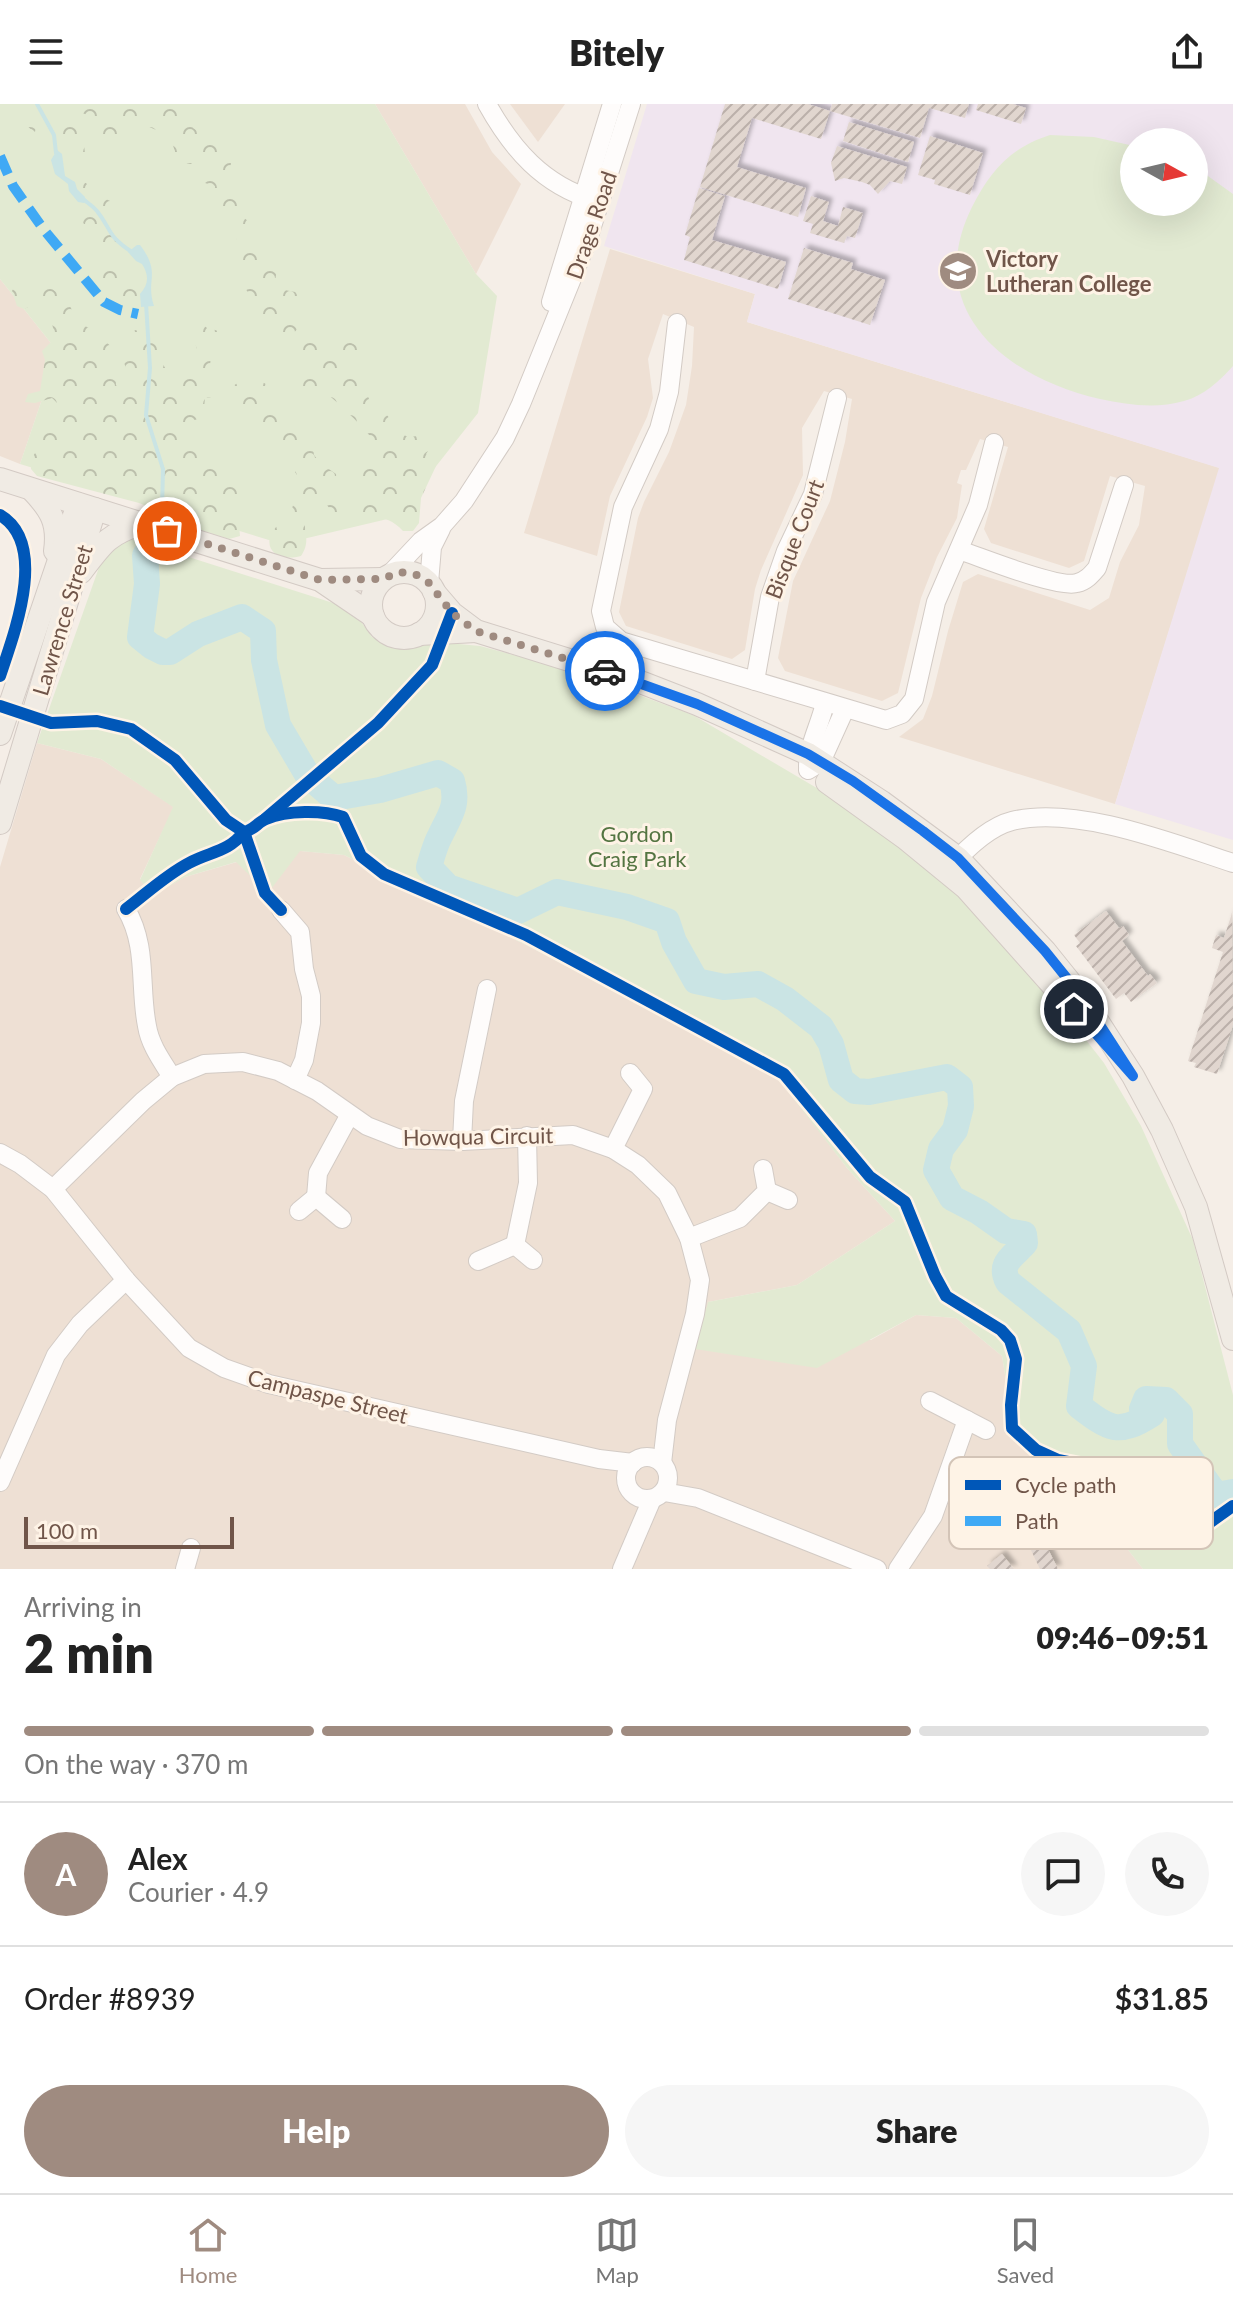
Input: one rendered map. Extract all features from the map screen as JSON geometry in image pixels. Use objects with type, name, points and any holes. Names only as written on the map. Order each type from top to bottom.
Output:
[{"type":"main road","points":[[0,479],[320,580],[373,616]]},
{"type":"main road","points":[[30,488],[52,512],[57,527],[62,579]]},
{"type":"main road","name":"Lawrence Street","points":[[0,823],[9,765],[86,506]]},
{"type":"main road","points":[[62,579],[110,536],[142,523]]},
{"type":"main road","points":[[320,580],[386,577],[406,572],[422,578],[452,613],[476,631],[643,683],[741,723],[758,738],[812,762],[834,786],[952,864],[1133,1076],[1162,1130],[1196,1207],[1233,1339]]},
{"type":"main road","points":[[386,577],[372,596],[373,616],[377,624],[392,636],[476,631]]},
{"type":"main road","name":"Lawrence Street","points":[[0,734],[62,579]]},
{"type":"main road","points":[[419,634],[429,626],[434,616],[437,604],[432,588]]},
{"type":"street","points":[[487,104],[518,152],[539,173],[592,199]]},
{"type":"street","name":"Drage Road","points":[[592,199],[612,104]]},
{"type":"street","name":"Drage Road","points":[[386,577],[421,541],[442,526],[464,501],[505,438],[544,344],[548,313],[631,104]]},
{"type":"street","points":[[677,323],[669,392],[659,429],[623,507],[601,611],[602,621],[610,634],[621,641],[891,720],[912,705],[936,602],[978,505],[994,443]]},
{"type":"street","name":"Bisque Court","points":[[755,681],[773,587],[813,494],[837,398]]},
{"type":"street","points":[[959,550],[1060,584],[1078,583],[1089,578],[1097,568],[1124,485]]},
{"type":"street","points":[[1114,511],[1134,517]]},
{"type":"street","name":"Drage Road","points":[[432,588],[432,547],[442,526]]},
{"type":"street","points":[[812,762],[825,703]]},
{"type":"street","points":[[812,762],[845,709]]},
{"type":"street","points":[[952,864],[998,826],[1011,821],[1062,817],[1100,823],[1233,863]]},
{"type":"street","points":[[126,909],[134,922],[144,968],[147,1027],[172,1077]]},
{"type":"street","points":[[281,910],[300,932],[311,996],[311,1023],[304,1060],[295,1080]]},
{"type":"street","points":[[462,1141],[464,1101],[487,989]]},
{"type":"street","name":"Howqua Circuit","points":[[53,1189],[172,1077],[204,1064],[243,1062],[278,1071],[317,1091],[349,1116],[381,1134],[400,1139],[462,1141],[573,1135],[613,1149],[638,1165],[667,1193],[689,1238],[700,1280],[695,1314],[667,1420],[648,1478],[634,1539],[622,1569]]},
{"type":"street","points":[[630,1073],[643,1089]]},
{"type":"street","points":[[643,1089],[663,1089]]},
{"type":"street","points":[[613,1149],[643,1089]]},
{"type":"street","points":[[299,1211],[316,1197],[318,1173],[349,1116]]},
{"type":"street","points":[[515,1245],[528,1183],[527,1136]]},
{"type":"street","name":"Campaspe Street","points":[[0,1153],[53,1189],[126,1280],[189,1348],[224,1368],[269,1384],[599,1459],[877,1569]]},
{"type":"street","points":[[763,1169],[767,1191]]},
{"type":"street","points":[[689,1238],[740,1218],[767,1191]]},
{"type":"street","points":[[767,1191],[788,1200]]},
{"type":"street","points":[[316,1197],[342,1219]]},
{"type":"street","points":[[515,1245],[533,1260]]},
{"type":"street","points":[[478,1261],[515,1245]]},
{"type":"street","points":[[0,1482],[56,1355],[80,1324],[126,1280]]},
{"type":"street","points":[[930,1401],[986,1430]]},
{"type":"street","points":[[954,1457],[967,1420]]},
{"type":"street","points":[[898,1569],[933,1516],[949,1471]]},
{"type":"street","points":[[185,1569],[191,1548]]},
{"type":"shaded area","points":[[375,104],[465,104],[492,152],[521,184],[476,274]]},
{"type":"shaded area","points":[[510,104],[565,104],[538,142]]},
{"type":"shaded area","name":"Victory Lutheran College","points":[[647,104],[1233,104],[1233,840],[1115,804],[1219,468],[747,322],[755,294],[604,246]]},
{"type":"shaded area","points":[[610,249],[755,294],[747,322],[1220,468],[1115,804],[899,737],[923,719],[963,582],[978,574],[1090,610],[1109,598],[1120,562],[1139,525],[1145,486],[1110,476],[1084,561],[1069,568],[991,543],[984,529],[1008,447],[980,439],[966,470],[961,470],[957,483],[962,485],[957,518],[921,598],[898,693],[882,701],[785,671],[778,658],[793,581],[830,501],[845,442],[852,399],[824,391],[802,428],[803,475],[761,570],[745,650],[732,659],[626,626],[619,612],[638,518],[669,452],[686,405],[692,366],[694,327],[663,314],[648,359],[653,398],[610,496],[597,556],[524,533]]},
{"type":"shaded area","points":[[0,279],[58,352],[20,464],[0,456]]},
{"type":"shaded area","points":[[37,743],[101,759],[174,807],[140,879],[153,895],[185,877],[237,862],[300,851],[344,855],[532,948],[780,1080],[847,1168],[895,1221],[797,1285],[708,1302],[871,1340],[916,1315],[956,1318],[1002,1356],[1008,1393],[1006,1434],[1038,1457],[949,1457],[949,1549],[1128,1549],[1143,1569],[0,1569],[0,867]]},
{"type":"green space","points":[[0,104],[375,104],[476,274],[497,296],[478,413],[396,517],[282,544],[20,464],[58,352],[0,279]]},
{"type":"green space","points":[[11,104],[32,104],[38,114],[35,132],[27,126]]},
{"type":"green space","points":[[64,104],[185,104],[193,128],[212,140],[231,163],[229,176],[223,182],[234,188],[242,216],[256,228],[261,251],[271,252],[276,261],[274,288],[295,292],[302,299],[301,320],[295,332],[290,336],[265,327],[259,317],[256,304],[245,288],[235,228],[216,209],[213,196],[215,186],[205,183],[205,161],[199,157],[191,164],[180,163],[168,137],[143,123],[138,130],[124,125],[121,144],[117,150],[109,149],[100,142],[89,115],[81,113],[85,154],[82,161],[77,161],[66,152],[61,123]]},
{"type":"green space","points":[[1050,135],[1094,137],[1120,143],[1120,216],[1208,216],[1208,176],[1233,194],[1233,366],[1198,396],[1163,405],[1142,405],[1100,399],[1065,389],[1033,375],[1005,356],[982,334],[965,307],[957,278],[959,244],[972,207],[994,171],[1036,140]]},
{"type":"green space","points":[[79,182],[86,183],[94,193],[110,201],[111,209],[106,217],[114,225],[122,226],[127,241],[121,251],[104,248],[100,239],[81,221],[88,196]]},
{"type":"green space","points":[[117,271],[127,278],[127,288],[137,290],[140,309],[123,309],[111,302],[102,272]]},
{"type":"green space","points":[[38,282],[59,294],[78,321],[89,328],[92,336],[113,349],[116,386],[129,376],[123,360],[127,329],[142,331],[146,322],[153,324],[164,347],[160,359],[168,373],[199,355],[194,340],[194,324],[199,321],[207,328],[219,331],[221,349],[219,356],[211,357],[210,365],[220,379],[222,389],[218,396],[205,398],[203,418],[186,422],[185,431],[201,439],[206,456],[220,463],[230,479],[246,484],[248,502],[238,514],[240,536],[229,539],[183,525],[178,519],[139,503],[37,476],[31,469],[33,456],[43,447],[43,425],[56,420],[59,411],[52,398],[35,403],[25,402],[28,394],[40,391],[45,360],[42,351],[54,339],[54,333],[46,314],[32,305],[24,309],[17,306],[12,291],[15,285]]},
{"type":"green space","points":[[305,336],[324,348],[333,340],[348,341],[357,346],[360,357],[358,370],[374,412],[381,411],[388,416],[392,431],[409,437],[426,435],[430,448],[426,454],[436,466],[421,498],[419,523],[413,531],[403,531],[384,519],[341,518],[333,513],[318,493],[315,511],[305,513],[306,545],[301,556],[280,556],[270,546],[273,532],[290,517],[294,501],[302,493],[302,483],[295,472],[298,463],[271,445],[271,437],[277,427],[272,422],[249,419],[229,406],[232,386],[250,380],[264,383],[274,394],[279,413],[299,423],[312,442],[314,455],[336,474],[337,490],[347,498],[361,493],[365,499],[369,496],[368,488],[360,479],[372,439],[332,398],[322,391],[303,387],[295,376],[304,363],[292,354],[291,345],[297,337]]},
{"type":"green space","name":"Gordon Craig Park","points":[[129,538],[352,609],[372,637],[390,645],[411,649],[438,642],[480,646],[571,670],[693,715],[871,820],[1009,941],[1104,1063],[1141,1126],[1193,1240],[1233,1395],[1233,1569],[1143,1569],[1128,1549],[1213,1549],[1213,1457],[1038,1457],[1006,1434],[1008,1393],[1002,1356],[956,1318],[916,1315],[817,1368],[695,1349],[708,1302],[797,1285],[895,1221],[847,1168],[779,1080],[532,948],[344,855],[300,851],[268,893],[236,862],[185,877],[154,895],[140,880],[173,807],[101,759],[37,743],[103,556]]},
{"type":"water","points":[[57,150],[62,154],[65,176],[75,182],[85,197],[84,203],[78,202],[69,191],[68,184],[55,174],[51,160]]},
{"type":"water","points":[[137,245],[147,255],[152,270],[154,306],[141,307],[140,294],[147,276],[142,264],[128,252]]},
{"type":"building","points":[[725,104],[808,104],[830,111],[821,139],[752,118],[737,167],[806,188],[798,217],[700,187]]},
{"type":"building","points":[[832,104],[969,104],[965,118],[929,108],[920,138],[830,111]]},
{"type":"building","points":[[978,104],[1013,104],[1026,108],[1021,124],[976,110]]},
{"type":"building","points":[[849,122],[914,142],[908,162],[843,141]]},
{"type":"building","points":[[930,136],[983,153],[970,195],[934,184],[935,180],[918,175]]},
{"type":"building","points":[[837,146],[907,167],[902,184],[890,181],[878,194],[862,182],[844,178],[835,181],[831,163]]},
{"type":"building","points":[[699,188],[725,196],[712,240],[786,262],[778,289],[684,260],[690,237],[685,235]]},
{"type":"building","points":[[811,196],[829,202],[823,221],[838,226],[843,207],[863,213],[855,238],[847,236],[844,243],[810,233],[813,224],[803,221]]},
{"type":"building","points":[[804,248],[853,263],[851,269],[885,280],[870,325],[788,299]]},
{"type":"building","points":[[1106,911],[1119,928],[1123,926],[1129,935],[1122,941],[1148,976],[1150,974],[1157,983],[1131,1002],[1124,993],[1116,999],[1076,946],[1080,943],[1074,935]]},
{"type":"building","points":[[1232,913],[1233,1025],[1217,1074],[1194,1067],[1196,1063],[1188,1061],[1223,952],[1212,948],[1216,935],[1224,938]]},
{"type":"building","points":[[1030,1549],[1048,1549],[1058,1569],[1040,1569]]},
{"type":"building","points":[[1002,1554],[1014,1569],[990,1569],[987,1566]]},
{"type":"waterway","points":[[37,104],[54,135],[56,153]]},
{"type":"waterway","points":[[82,198],[97,211],[114,237],[132,252]]},
{"type":"waterway","points":[[146,303],[150,368],[146,415],[163,469],[162,511]]},
{"type":"waterway","points":[[145,555],[147,584],[140,637],[151,646],[170,652],[198,634],[242,617],[263,631],[264,660],[278,725],[308,776],[334,798],[380,790],[438,773],[452,781],[452,810],[429,867],[448,887],[518,911],[557,892],[627,907],[667,921],[674,942],[696,981],[724,987],[758,984],[785,999],[821,1027],[831,1044],[841,1080],[855,1091],[869,1092],[947,1077],[960,1087],[961,1106],[955,1130],[941,1149],[936,1170],[952,1198],[1006,1231],[1024,1234],[1025,1243],[1008,1261],[1005,1275],[1008,1282],[1069,1331],[1084,1366],[1079,1406],[1106,1424],[1122,1427],[1152,1414],[1142,1409],[1146,1399],[1166,1400],[1180,1414],[1180,1444],[1189,1457]]},
{"type":"waterway","points":[[1213,1491],[1216,1495],[1233,1492]]},
{"type":"marked path","points":[[0,156],[13,186],[44,230],[104,302],[138,314]]},
{"type":"cycle path","points":[[0,515],[15,529],[23,546],[25,568],[19,614],[0,676]]},
{"type":"cycle path","points":[[265,819],[378,723],[432,665],[452,613]]},
{"type":"cycle path","points":[[0,706],[51,723],[97,721],[131,729],[175,760],[226,820],[244,832],[266,819],[284,814],[315,812],[343,817],[361,856],[384,874],[526,935],[784,1074],[870,1177],[905,1202],[946,1296],[1001,1330],[1010,1340],[1016,1359],[1012,1428],[1036,1450],[1051,1457]]},
{"type":"cycle path","points":[[126,909],[172,873],[225,848],[244,832],[265,893],[281,910]]},
{"type":"cycle path","points":[[1213,1520],[1233,1506]]},
{"type":"way so far","points":[[167,531],[320,580],[383,579],[398,572],[415,574],[429,583],[452,613],[476,631],[605,671]]},
{"type":"place","name":"Victory Lutheran College","points":[[958,271]]},
{"type":"route","points":[[605,671],[697,704],[808,754],[853,781],[923,831],[958,858],[1045,951],[1082,997],[1133,1076],[1074,1009]]}]
